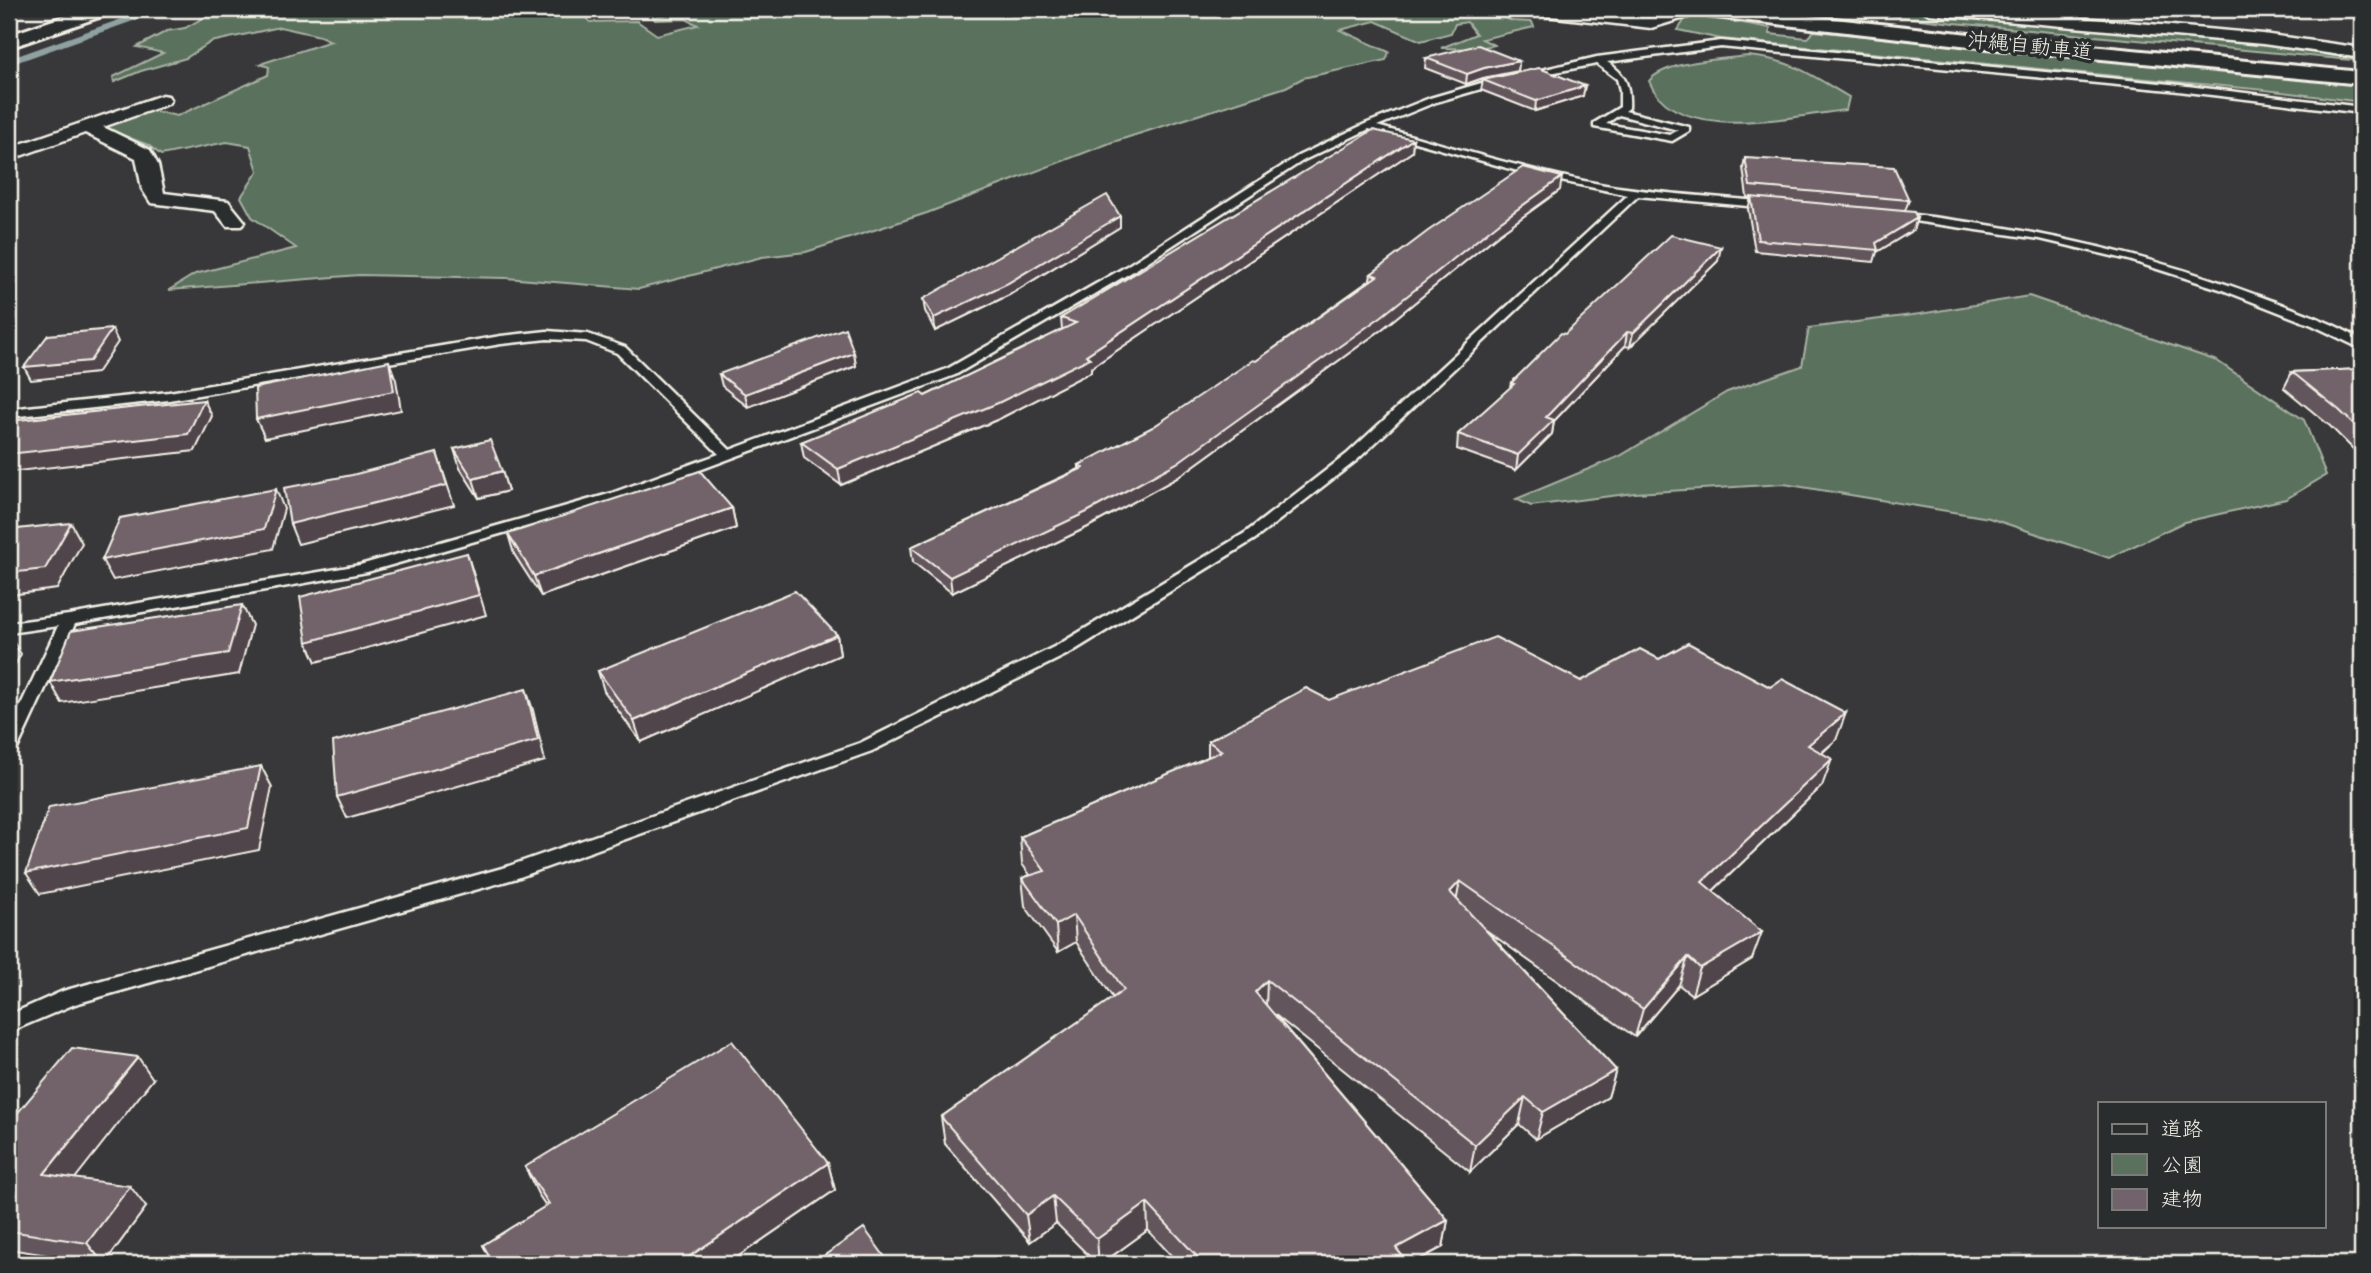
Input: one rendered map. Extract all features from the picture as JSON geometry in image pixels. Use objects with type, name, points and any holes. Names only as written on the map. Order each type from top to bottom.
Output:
[{"type":"highway","points":[[9,30],[71,9]]},
{"type":"highway","points":[[9,42],[104,9]]},
{"type":"highway","name":"沖縄自動車道","points":[[1789,9],[2138,46],[2362,65]]},
{"type":"highway","name":"沖縄自動車道","points":[[1691,11],[2362,78]]},
{"type":"street","points":[[1530,9],[1651,23],[1691,11]]},
{"type":"street","points":[[1929,9],[2040,14],[2362,53]]},
{"type":"street","points":[[9,154],[162,100]]},
{"type":"street","points":[[87,127],[143,154],[149,162],[152,193],[158,200],[221,205],[234,222]]},
{"type":"lane","points":[[9,628],[362,569],[614,496],[951,372],[1126,271],[1301,158],[1368,126],[1433,100],[1484,85],[1597,60],[1721,44],[2170,87],[2362,110]]},
{"type":"lane","points":[[1597,60],[1622,77],[1626,88],[1624,108],[1598,125],[1672,138],[1686,128],[1618,112]]},
{"type":"lane","points":[[1368,126],[1519,169],[1636,192],[1782,206]]},
{"type":"lane","points":[[9,1024],[70,997],[510,873],[866,747],[1064,649],[1250,536],[1352,457],[1636,192]]},
{"type":"lane","points":[[1888,215],[2013,230],[2111,250],[2229,288],[2356,336],[2362,345]]},
{"type":"lane","points":[[9,413],[169,396],[548,335],[588,338],[621,350],[728,455]]},
{"type":"lane","points":[[9,747],[69,620]]},
{"type":"green space","points":[[219,9],[581,9],[590,22],[637,21],[657,35],[698,25],[686,19],[655,20],[653,17],[701,9],[1491,9],[1483,11],[1513,21],[1532,22],[1534,27],[1482,39],[1494,45],[1474,49],[1441,48],[1476,34],[1467,22],[1455,24],[1451,33],[1421,41],[1375,21],[1340,30],[1389,52],[1386,60],[1303,78],[1286,87],[1110,143],[927,213],[806,252],[762,257],[639,289],[506,278],[359,275],[169,290],[195,274],[296,248],[252,217],[241,197],[258,171],[250,146],[227,142],[161,155],[148,145],[102,127],[150,110],[177,116],[268,75],[269,67],[260,64],[331,41],[280,27],[211,42],[186,58],[114,82],[113,77],[163,53],[137,47],[167,31],[185,28]]},
{"type":"green space","points":[[1553,9],[1674,11],[1647,21]]},
{"type":"green space","points":[[1835,9],[1888,9],[2275,46],[2362,57],[2362,61],[1954,23]]},
{"type":"green space","points":[[1689,13],[1770,28],[1770,34],[1807,38],[1814,31],[2362,85],[2362,102],[2265,90],[1721,39],[1678,30]]},
{"type":"green space","points":[[1748,56],[1777,61],[1812,75],[1849,97],[1846,110],[1767,120],[1708,120],[1683,113],[1662,101],[1649,81],[1657,74],[1680,65]]},
{"type":"green space","points":[[2029,296],[2217,361],[2304,420],[2326,475],[2286,499],[2184,522],[2109,558],[1989,518],[1784,484],[1635,493],[1531,506],[1516,499],[1620,456],[1727,392],[1802,366],[1809,328],[1920,314]]},
{"type":"building","points":[[1478,45],[1519,61],[1467,74],[1426,58]]},
{"type":"building","points":[[1539,68],[1585,86],[1536,101],[1483,80]]},
{"type":"building","points":[[1373,130],[1413,139],[1086,355],[1090,358],[998,403],[838,469],[801,442],[921,393],[925,396],[1076,323],[1061,318]]},
{"type":"building","points":[[1745,158],[1894,167],[1909,200],[1750,186]]},
{"type":"building","points":[[1523,167],[1562,177],[1501,221],[1382,316],[1177,463],[1087,512],[950,577],[911,547],[1083,468],[1079,465],[1153,427],[1253,360],[1256,361],[1377,276],[1371,274],[1428,231]]},
{"type":"building","points":[[1107,195],[1120,216],[1008,283],[934,318],[923,299]]},
{"type":"building","points":[[1751,197],[1914,212],[1917,218],[1876,243],[1878,250],[1758,240]]},
{"type":"building","points":[[1671,235],[1721,247],[1633,333],[1627,332],[1546,417],[1554,420],[1518,455],[1458,434],[1514,384],[1511,383],[1561,333],[1565,334]]},
{"type":"building","points":[[845,328],[854,353],[745,394],[719,374]]},
{"type":"building","points":[[112,329],[90,361],[24,367],[48,335]]},
{"type":"building","points":[[389,361],[394,391],[256,419],[255,388]]},
{"type":"building","points":[[2362,369],[2362,432],[2292,372]]},
{"type":"building","points":[[204,400],[188,434],[9,454],[9,421]]},
{"type":"building","points":[[490,440],[502,471],[473,479],[454,449]]},
{"type":"building","points":[[437,453],[447,485],[290,524],[284,488],[352,475]]},
{"type":"building","points":[[700,471],[732,508],[534,576],[508,534]]},
{"type":"building","points":[[276,489],[264,529],[102,560],[120,518]]},
{"type":"building","points":[[71,523],[45,569],[9,573],[9,530]]},
{"type":"building","points":[[467,553],[479,595],[307,642],[300,597]]},
{"type":"building","points":[[795,591],[837,635],[634,721],[598,671]]},
{"type":"building","points":[[242,605],[228,653],[50,682],[71,631]]},
{"type":"building","points":[[1495,637],[1581,681],[1640,649],[1659,659],[1688,643],[1770,687],[1782,679],[1846,713],[1808,745],[1832,759],[1702,882],[1762,932],[1700,968],[1688,957],[1643,1009],[1460,881],[1450,892],[1616,1070],[1543,1112],[1525,1097],[1475,1145],[1267,980],[1255,992],[1448,1220],[1396,1248],[1409,1264],[1204,1264],[1147,1203],[1097,1239],[1053,1196],[1026,1215],[941,1117],[1124,990],[1074,915],[1056,925],[1022,878],[1045,871],[1020,837],[1222,751],[1208,741],[1306,688],[1329,700]]},
{"type":"building","points":[[526,689],[538,740],[337,797],[333,742]]},
{"type":"building","points":[[261,766],[248,828],[26,873],[49,807]]},
{"type":"building","points":[[732,1041],[828,1163],[678,1264],[494,1264],[483,1245],[549,1204],[525,1167]]},
{"type":"building","points":[[72,1048],[138,1057],[44,1174],[130,1186],[87,1243],[9,1231],[9,1123]]},
{"type":"building","points":[[864,1228],[890,1264],[812,1264]]},
{"type":"waterway","points":[[9,62],[158,9]]}]
